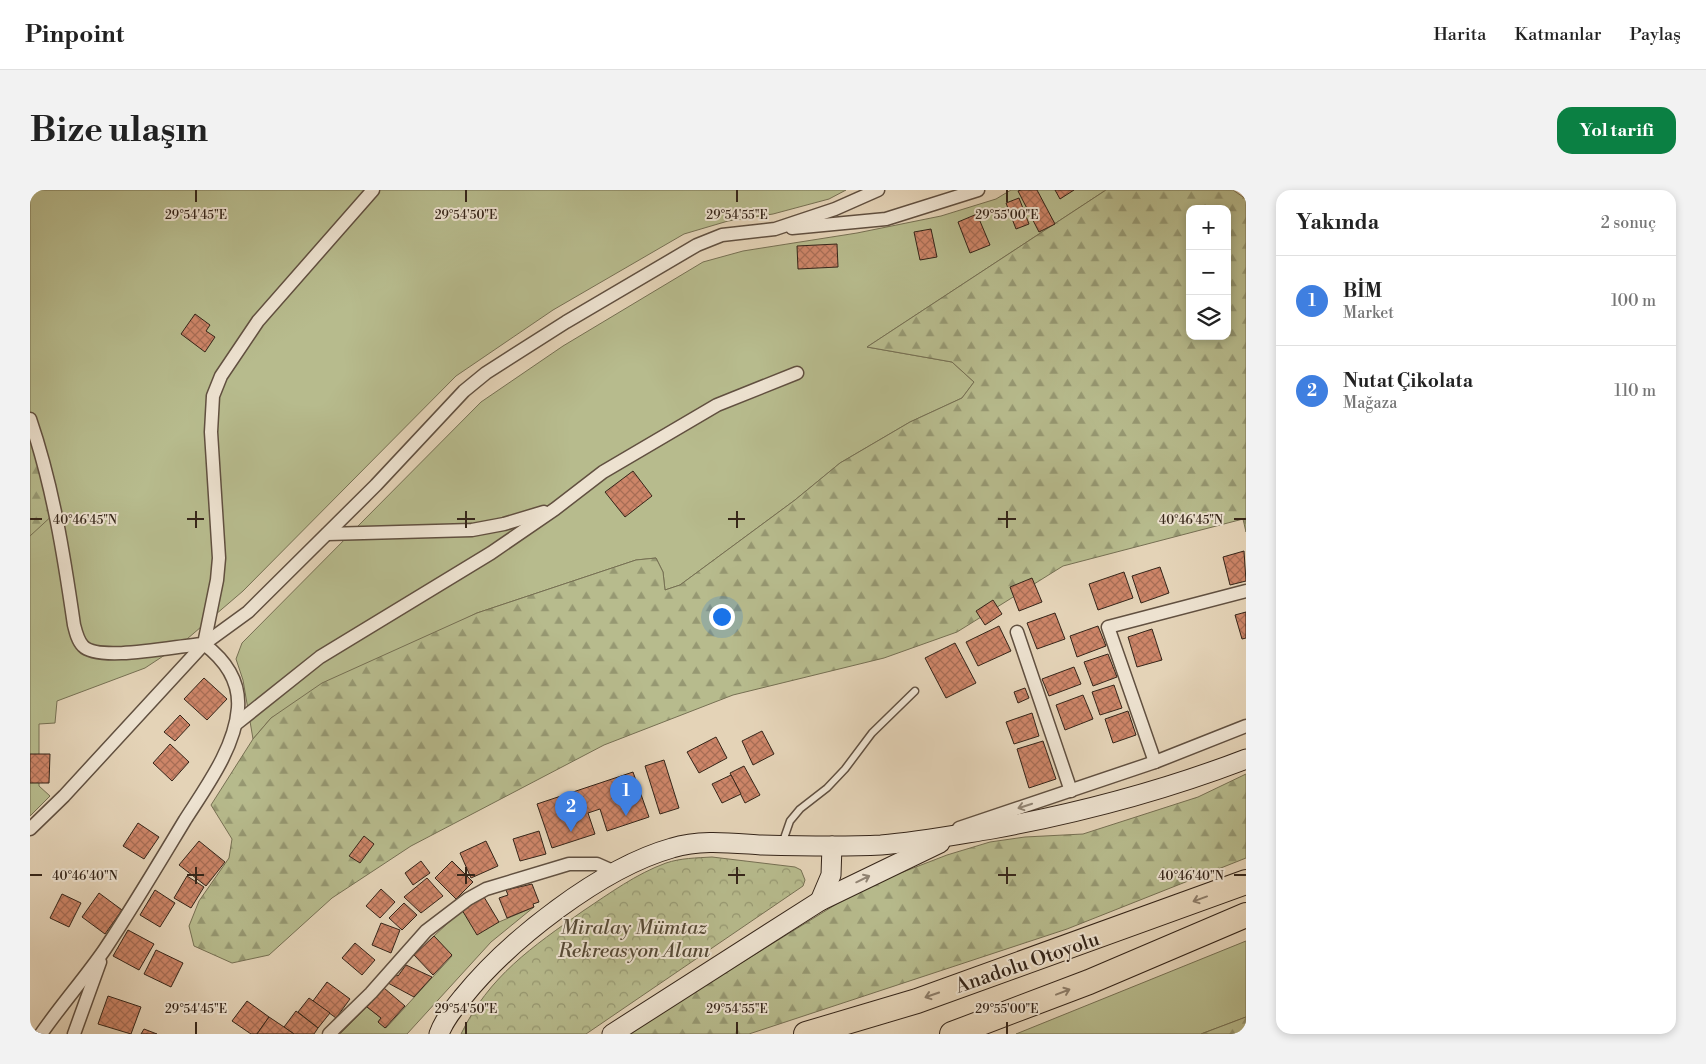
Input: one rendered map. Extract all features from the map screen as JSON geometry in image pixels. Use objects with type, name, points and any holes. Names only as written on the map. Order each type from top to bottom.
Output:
[{"type":"highway","name":"Anadolu Otoyolu","points":[[806,1034],[917,1000],[1246,882]]},
{"type":"highway","name":"Anadolu Otoyolu","points":[[952,1034],[1089,982],[1246,915]]},
{"type":"main road","points":[[436,1031],[479,977],[499,957],[560,909],[615,872],[636,861],[684,845],[720,843],[832,846],[918,841],[957,835],[1089,810],[1192,779],[1246,759]]},
{"type":"main road","points":[[612,1034],[820,901],[957,835]]},
{"type":"main road","points":[[820,901],[831,875],[832,846]]},
{"type":"street","points":[[204,644],[217,580],[219,558],[211,432],[211,410],[215,387],[258,321],[373,190]]},
{"type":"street","points":[[775,229],[835,209],[878,190]]},
{"type":"street","points":[[30,829],[64,796],[204,644],[248,612],[327,534],[464,391],[507,358],[697,245],[722,235],[886,219],[978,190]]},
{"type":"street","points":[[236,724],[320,657],[491,553],[555,509],[603,472],[717,405],[798,373]]},
{"type":"street","points":[[30,419],[40,449],[56,512],[77,638],[84,647],[92,652],[117,654],[204,644],[220,656],[230,670],[237,697],[236,724],[211,778],[104,950],[41,1034]]},
{"type":"street","points":[[327,534],[472,530],[504,524],[555,509]]},
{"type":"street","points":[[1156,762],[1108,627],[1246,591]]},
{"type":"street","points":[[1017,632],[1071,792]]},
{"type":"street","points":[[918,841],[1071,792],[1156,762],[1246,726]]},
{"type":"street","points":[[330,1034],[371,993],[426,931],[468,899],[486,889],[569,864],[597,864],[615,872]]},
{"type":"street","points":[[74,1034],[104,950]]},
{"type":"lane","points":[[781,845],[790,821],[800,809],[827,788],[845,769],[872,732],[915,690]]},
{"type":"green space","points":[[30,190],[846,190],[829,199],[773,214],[728,221],[684,234],[553,310],[456,376],[243,591],[180,645],[145,668],[57,701],[55,723],[39,724],[39,786],[50,796],[30,816],[30,536],[33,532],[30,419]]},
{"type":"green space","points":[[1011,190],[1106,190],[867,347],[952,362],[974,382],[962,398],[910,422],[840,463],[795,500],[680,585],[665,590],[663,572],[656,558],[636,560],[477,613],[271,718],[253,739],[243,680],[236,659],[242,643],[481,402],[563,346],[703,262],[743,251],[857,233],[941,216],[996,199]]},
{"type":"green space","points":[[1106,190],[1233,190],[1246,199],[1246,532],[1243,519],[1063,566],[957,632],[884,658],[733,695],[604,745],[411,846],[332,898],[269,955],[232,963],[194,946],[189,926],[199,901],[229,858],[232,839],[211,805],[253,739],[271,718],[322,683],[477,613],[636,560],[656,558],[663,572],[665,590],[680,585],[795,500],[840,463],[910,422],[962,398],[974,382],[952,362],[867,347]]},
{"type":"green space","points":[[30,419],[56,512],[30,536]]},
{"type":"green space","points":[[1246,774],[1246,858],[1067,929],[749,1034],[626,1034],[843,900],[890,877],[947,855],[990,842],[1025,837],[1083,834],[1198,797]]},
{"type":"green space","name":"Miralay Mümtaz Rekreasyon Alanı","points":[[712,857],[795,867],[801,870],[805,880],[803,886],[586,1034],[461,1034],[472,1014],[498,979],[546,937],[623,884],[655,867],[677,860]]},
{"type":"green space","points":[[534,907],[491,942],[407,1034],[340,1034],[367,1007],[381,1018],[378,1022],[386,1028],[452,956],[434,936],[462,910],[499,922]]},
{"type":"green space","points":[[1246,941],[1246,1017],[1201,1034],[1016,1034]]},
{"type":"green space","points":[[1246,1017],[1246,1034],[1201,1034]]},
{"type":"building","points":[[1037,190],[1055,224],[1039,232],[1018,191]]},
{"type":"building","points":[[1055,190],[1074,190],[1060,199]]},
{"type":"building","points":[[1019,198],[1029,224],[1016,229],[1006,203]]},
{"type":"building","points":[[977,214],[990,245],[970,253],[958,222]]},
{"type":"building","points":[[931,229],[937,257],[920,260],[914,232]]},
{"type":"building","points":[[837,244],[838,267],[798,269],[797,246]]},
{"type":"building","points":[[195,314],[210,325],[206,331],[215,337],[205,352],[181,334]]},
{"type":"building","points":[[633,471],[652,496],[625,517],[605,492]]},
{"type":"building","points":[[1244,551],[1246,581],[1230,585],[1223,557]]},
{"type":"building","points":[[1160,567],[1169,593],[1141,603],[1132,576]]},
{"type":"building","points":[[1124,572],[1133,598],[1098,610],[1089,584]]},
{"type":"building","points":[[1032,578],[1042,602],[1019,611],[1010,587]]},
{"type":"building","points":[[993,600],[1002,614],[985,625],[976,611]]},
{"type":"building","points":[[1246,612],[1246,638],[1242,639],[1235,615]]},
{"type":"building","points":[[1055,613],[1065,639],[1037,649],[1027,623]]},
{"type":"building","points":[[999,626],[1011,651],[978,666],[966,642]]},
{"type":"building","points":[[1098,626],[1106,646],[1077,657],[1070,636]]},
{"type":"building","points":[[1152,629],[1162,660],[1137,667],[1128,637]]},
{"type":"building","points":[[955,643],[976,683],[946,698],[925,658]]},
{"type":"building","points":[[1108,654],[1117,677],[1093,686],[1084,662]]},
{"type":"building","points":[[1074,667],[1081,684],[1049,696],[1042,679]]},
{"type":"building","points":[[204,678],[227,699],[207,720],[184,699]]},
{"type":"building","points":[[1114,685],[1122,708],[1100,715],[1092,692]]},
{"type":"building","points":[[1025,688],[1029,698],[1018,703],[1014,692]]},
{"type":"building","points":[[1083,695],[1093,719],[1065,730],[1056,705]]},
{"type":"building","points":[[1128,711],[1136,735],[1113,743],[1105,719]]},
{"type":"building","points":[[1032,713],[1039,736],[1014,744],[1006,722]]},
{"type":"building","points":[[180,715],[190,725],[175,741],[164,732]]},
{"type":"building","points":[[762,731],[774,754],[753,765],[742,741]]},
{"type":"building","points":[[716,737],[727,758],[699,773],[687,752]]},
{"type":"building","points":[[1043,741],[1056,779],[1029,788],[1017,749]]},
{"type":"building","points":[[170,744],[189,762],[172,781],[153,763]]},
{"type":"building","points":[[30,754],[50,754],[49,783],[30,783]]},
{"type":"building","points":[[664,760],[679,808],[660,814],[645,766]]},
{"type":"building","points":[[744,766],[760,795],[745,803],[730,773]]},
{"type":"building","points":[[633,772],[649,817],[607,831],[600,809],[588,813],[595,834],[552,848],[537,804]]},
{"type":"building","points":[[731,775],[741,794],[722,803],[712,784]]},
{"type":"building","points":[[138,823],[159,837],[144,859],[123,846]]},
{"type":"building","points":[[539,831],[546,854],[520,861],[513,839]]},
{"type":"building","points":[[364,836],[374,844],[360,863],[349,856]]},
{"type":"building","points":[[199,841],[225,862],[206,886],[179,865]]},
{"type":"building","points":[[486,841],[498,866],[471,878],[460,853]]},
{"type":"building","points":[[421,861],[430,873],[413,885],[405,873]]},
{"type":"building","points":[[452,861],[473,882],[456,899],[435,878]]},
{"type":"building","points":[[187,876],[204,887],[191,908],[174,898]]},
{"type":"building","points":[[427,878],[443,896],[421,913],[404,897]]},
{"type":"building","points":[[532,884],[539,902],[533,904],[534,907],[507,918],[499,898],[508,895],[506,890]]},
{"type":"building","points":[[381,889],[395,902],[380,918],[366,906]]},
{"type":"building","points":[[155,890],[175,903],[160,927],[140,915]]},
{"type":"building","points":[[99,893],[122,910],[105,934],[82,917]]},
{"type":"building","points":[[62,894],[81,903],[69,927],[50,918]]},
{"type":"building","points":[[484,897],[499,922],[477,935],[462,910]]},
{"type":"building","points":[[404,903],[417,915],[402,930],[389,918]]},
{"type":"building","points":[[381,923],[400,930],[391,953],[372,945]]},
{"type":"building","points":[[128,930],[154,944],[139,970],[113,956]]},
{"type":"building","points":[[434,936],[452,955],[433,975],[414,955]]},
{"type":"building","points":[[355,943],[375,960],[362,975],[342,958]]},
{"type":"building","points":[[156,950],[183,963],[171,987],[144,974]]},
{"type":"building","points":[[406,965],[432,977],[414,997],[388,983],[395,974],[398,976]]},
{"type":"building","points":[[327,982],[350,999],[336,1018],[313,1001]]},
{"type":"building","points":[[384,988],[405,1006],[385,1028],[378,1022],[381,1018],[367,1007]]},
{"type":"building","points":[[108,996],[141,1007],[131,1034],[98,1024]]},
{"type":"building","points":[[309,998],[330,1013],[318,1028],[298,1012]]},
{"type":"building","points":[[247,1001],[269,1017],[257,1034],[251,1034],[232,1021]]},
{"type":"building","points":[[296,1011],[318,1028],[314,1034],[294,1034],[284,1027]]},
{"type":"building","points":[[269,1017],[284,1027],[294,1034],[257,1034]]},
{"type":"building","points":[[144,1029],[157,1034],[141,1034]]},
{"type":"place","name":"BİM","points":[[626,816]]},
{"type":"place","name":"Nutat Çikolata","points":[[571,832]]}]
